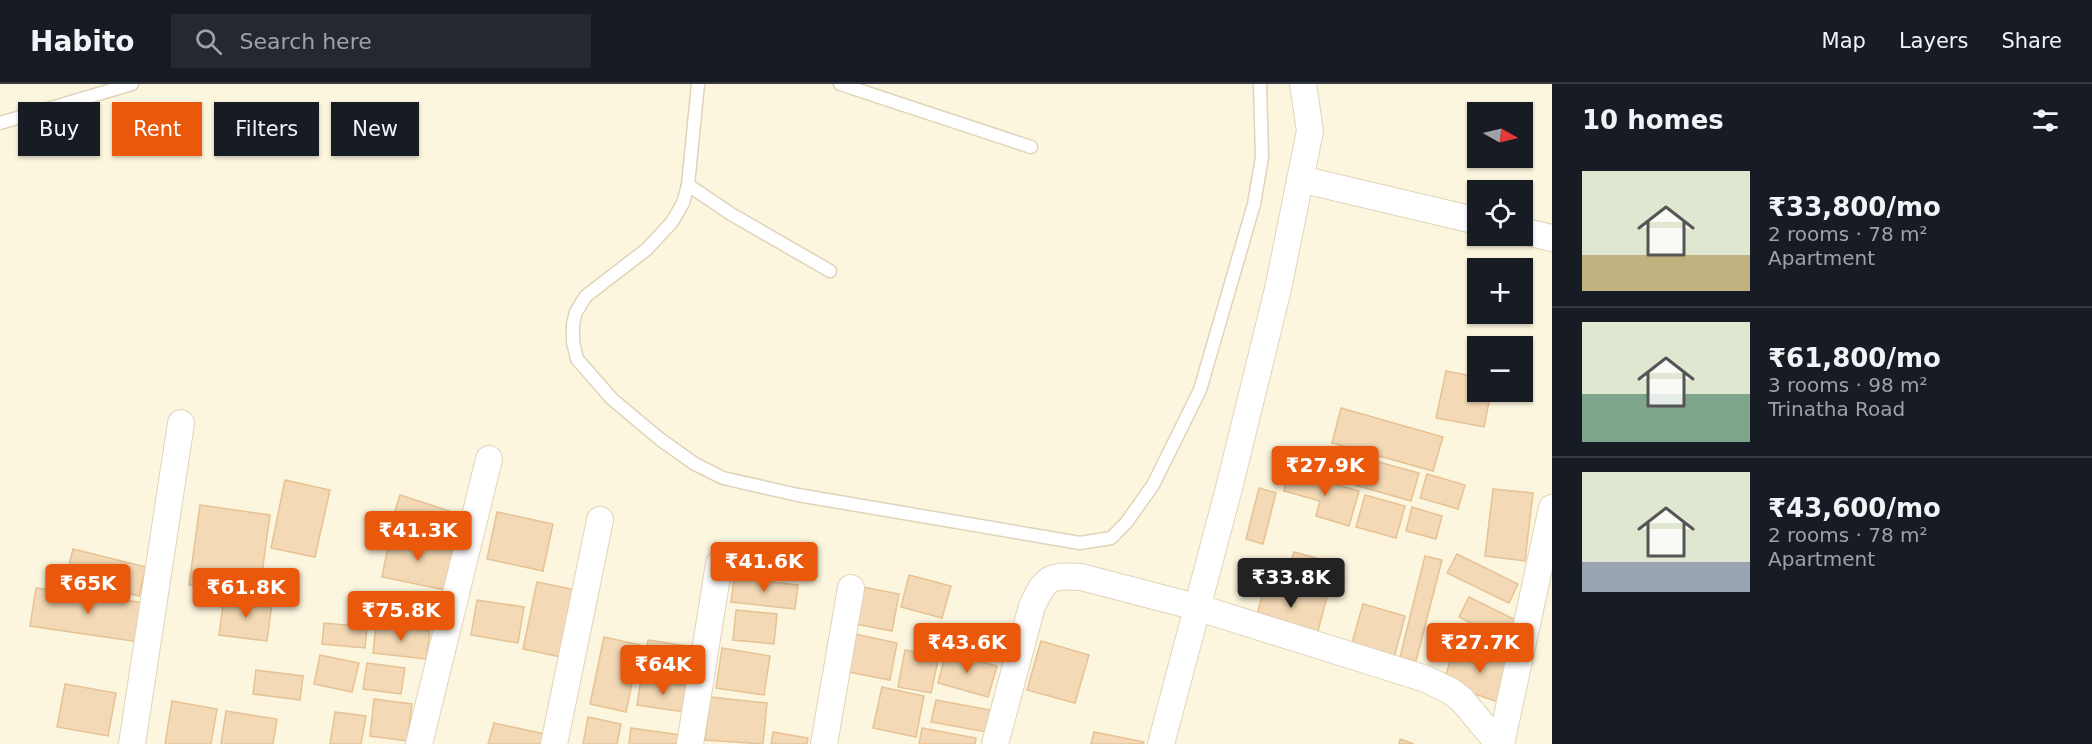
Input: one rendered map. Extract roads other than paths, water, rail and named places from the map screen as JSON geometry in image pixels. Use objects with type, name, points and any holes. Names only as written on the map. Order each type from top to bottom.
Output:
[{"type":"street","points":[[1161,744],[1229,488],[1278,290],[1310,131],[1304,84]]},
{"type":"street","points":[[1300,179],[1467,218]]},
{"type":"street","points":[[1533,234],[1552,238]]},
{"type":"street","points":[[132,744],[181,423]]},
{"type":"street","points":[[419,744],[489,459]]},
{"type":"street","points":[[1500,744],[1552,508]]},
{"type":"street","points":[[554,744],[600,520]]},
{"type":"street","points":[[690,744],[719,564]]},
{"type":"street","points":[[995,744],[1032,606],[1040,590],[1050,578],[1062,576],[1081,577],[1196,607],[1426,679],[1452,692],[1462,700],[1500,744]]},
{"type":"street","points":[[824,744],[850,588]]},
{"type":"lane","points":[[0,123],[132,84]]},
{"type":"lane","points":[[698,84],[688,185],[682,203],[672,222],[647,249],[586,296],[576,312],[573,324],[573,342],[578,359],[612,399],[661,440],[695,464],[723,478],[798,495],[1080,543],[1112,538],[1126,523],[1153,485],[1200,390],[1254,204],[1262,157],[1260,84]]},
{"type":"lane","points":[[840,84],[1031,147]]},
{"type":"lane","points":[[688,185],[731,214],[830,271]]}]
